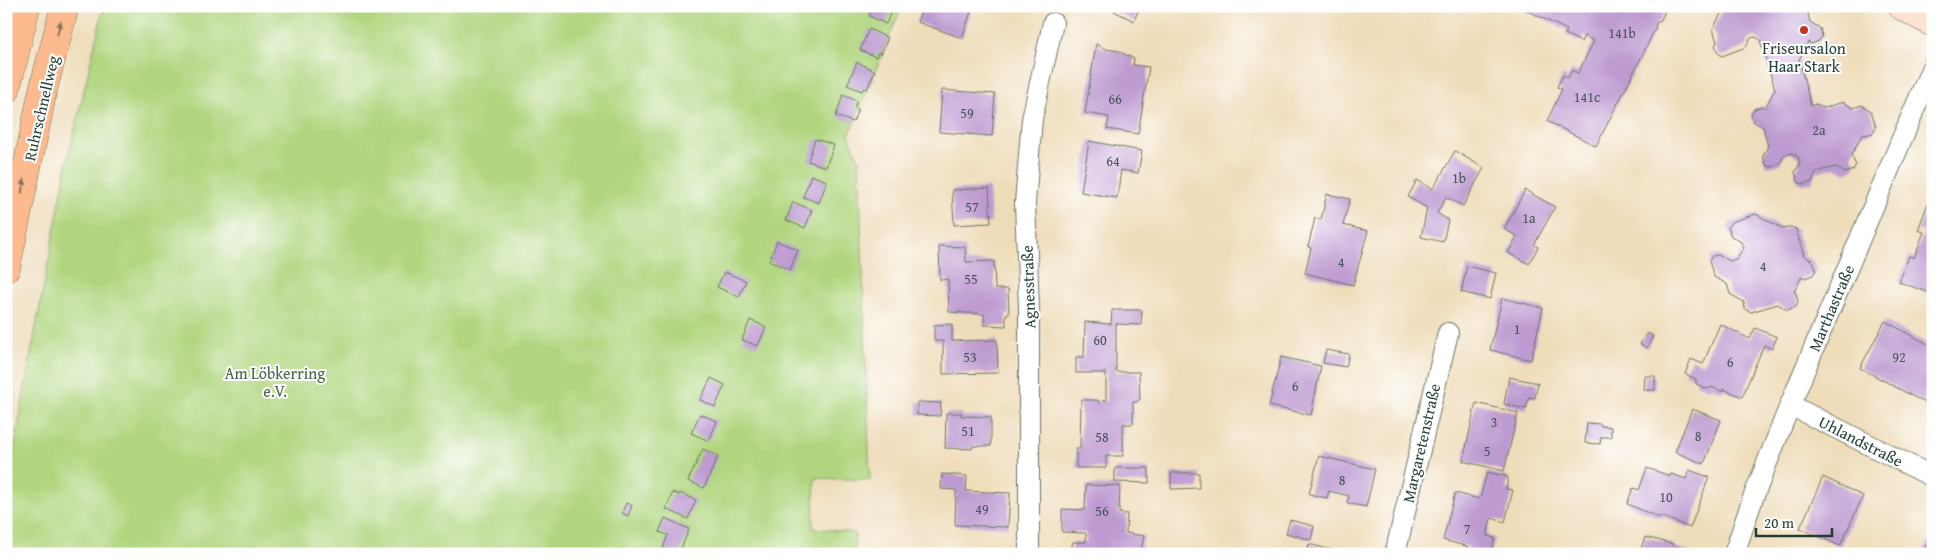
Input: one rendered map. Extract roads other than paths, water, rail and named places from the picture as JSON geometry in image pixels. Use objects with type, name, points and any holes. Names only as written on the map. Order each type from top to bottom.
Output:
[{"type":"highway","points":[[6,90],[26,6]]},
{"type":"highway","name":"Ruhrschnellweg","points":[[6,268],[43,90],[65,6]]},
{"type":"street","points":[[1902,6],[1933,24]]},
{"type":"street","name":"Agnesstraße","points":[[1029,554],[1029,318],[1025,203],[1032,119],[1053,23]]},
{"type":"street","name":"Marthastraße","points":[[1734,554],[1752,498],[1933,65]]},
{"type":"street","name":"Margaretenstraße","points":[[1395,554],[1448,333]]},
{"type":"street","name":"Uhlandstraße","points":[[1790,405],[1933,477]]},
{"type":"place","name":"Friseursalon Haar Stark","points":[[1804,30]]},
{"type":"park label","name":"Am Löbkerring e.V.","points":[[275,382]]}]
